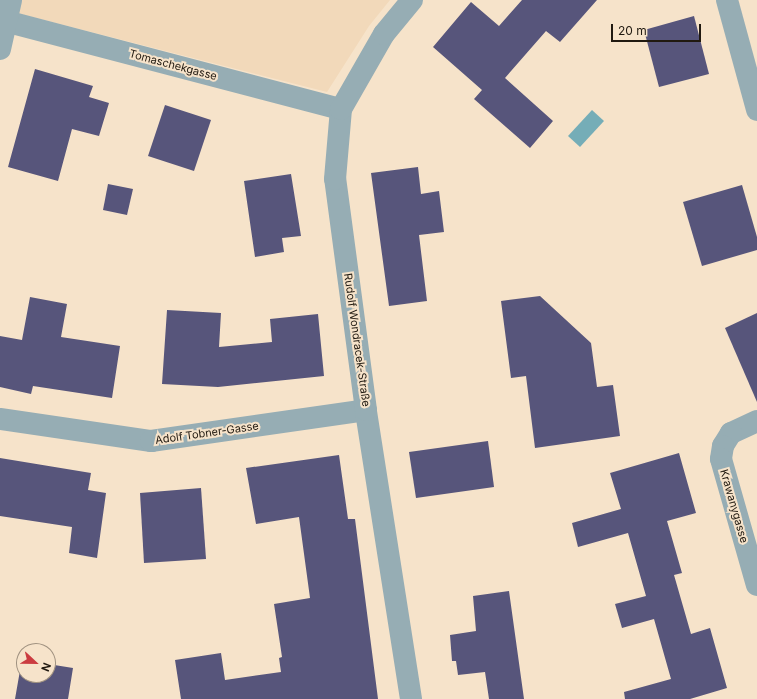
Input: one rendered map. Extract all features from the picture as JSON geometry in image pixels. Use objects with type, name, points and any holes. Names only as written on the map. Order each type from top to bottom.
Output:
[{"type":"street","points":[[0,49],[10,0]]},
{"type":"street","name":"Rudolf Wondracek-Straße","points":[[411,699],[366,410],[335,179],[341,109],[384,34],[412,0]]},
{"type":"street","points":[[727,0],[757,110]]},
{"type":"street","name":"Tomaschekgasse","points":[[5,22],[341,109]]},
{"type":"street","name":"Adolf Tobner-Gasse","points":[[0,419],[151,441],[366,410]]},
{"type":"street","name":"Krawanygasse","points":[[757,421],[731,433],[723,446],[721,459],[757,585]]},
{"type":"shaded area","points":[[0,0],[390,0],[369,26],[327,92],[1,9]]},
{"type":"water","points":[[592,110],[604,121],[580,147],[568,136]]},
{"type":"building","points":[[522,0],[597,0],[560,42],[546,31],[505,78],[553,121],[530,148],[474,99],[482,90],[433,47],[471,2],[499,26]]},
{"type":"building","points":[[694,16],[709,74],[659,87],[644,30]]},
{"type":"building","points":[[35,69],[93,86],[89,97],[109,103],[99,136],[72,129],[58,181],[8,167]]},
{"type":"building","points":[[165,105],[211,120],[194,171],[148,156]]},
{"type":"building","points":[[418,167],[421,194],[439,191],[444,232],[419,235],[427,301],[389,306],[371,173]]},
{"type":"building","points":[[291,174],[301,236],[282,238],[284,252],[255,257],[244,181]]},
{"type":"building","points":[[108,184],[133,189],[127,215],[103,210]]},
{"type":"building","points":[[742,185],[757,237],[757,250],[702,266],[683,202]]},
{"type":"building","points":[[540,296],[591,343],[597,387],[613,385],[620,436],[535,448],[526,376],[511,378],[501,301]]},
{"type":"building","points":[[30,297],[67,304],[61,337],[120,346],[112,398],[33,386],[31,394],[0,387],[0,336],[22,340]]},
{"type":"building","points":[[167,310],[221,313],[219,347],[272,342],[270,319],[318,314],[324,376],[218,387],[162,384]]},
{"type":"building","points":[[757,313],[757,402],[725,328]]},
{"type":"building","points":[[488,441],[494,487],[416,498],[409,452]]},
{"type":"building","points":[[679,453],[696,513],[667,521],[682,573],[674,575],[691,634],[710,628],[727,688],[690,699],[625,699],[624,692],[671,679],[654,619],[622,628],[615,604],[646,596],[628,533],[578,547],[572,523],[621,509],[610,473]]},
{"type":"building","points":[[339,455],[348,519],[355,519],[378,699],[181,699],[175,660],[221,653],[225,680],[281,672],[279,658],[282,657],[274,604],[310,598],[299,517],[256,524],[246,468]]},
{"type":"building","points":[[0,458],[91,473],[88,490],[106,493],[97,558],[69,553],[72,527],[0,516]]},
{"type":"building","points":[[201,488],[206,559],[144,563],[140,493]]},
{"type":"building","points":[[509,591],[524,699],[489,699],[485,672],[458,675],[456,661],[452,661],[450,635],[476,631],[473,596]]},
{"type":"building","points":[[56,665],[73,668],[68,699],[15,699],[18,683],[56,683]]}]
